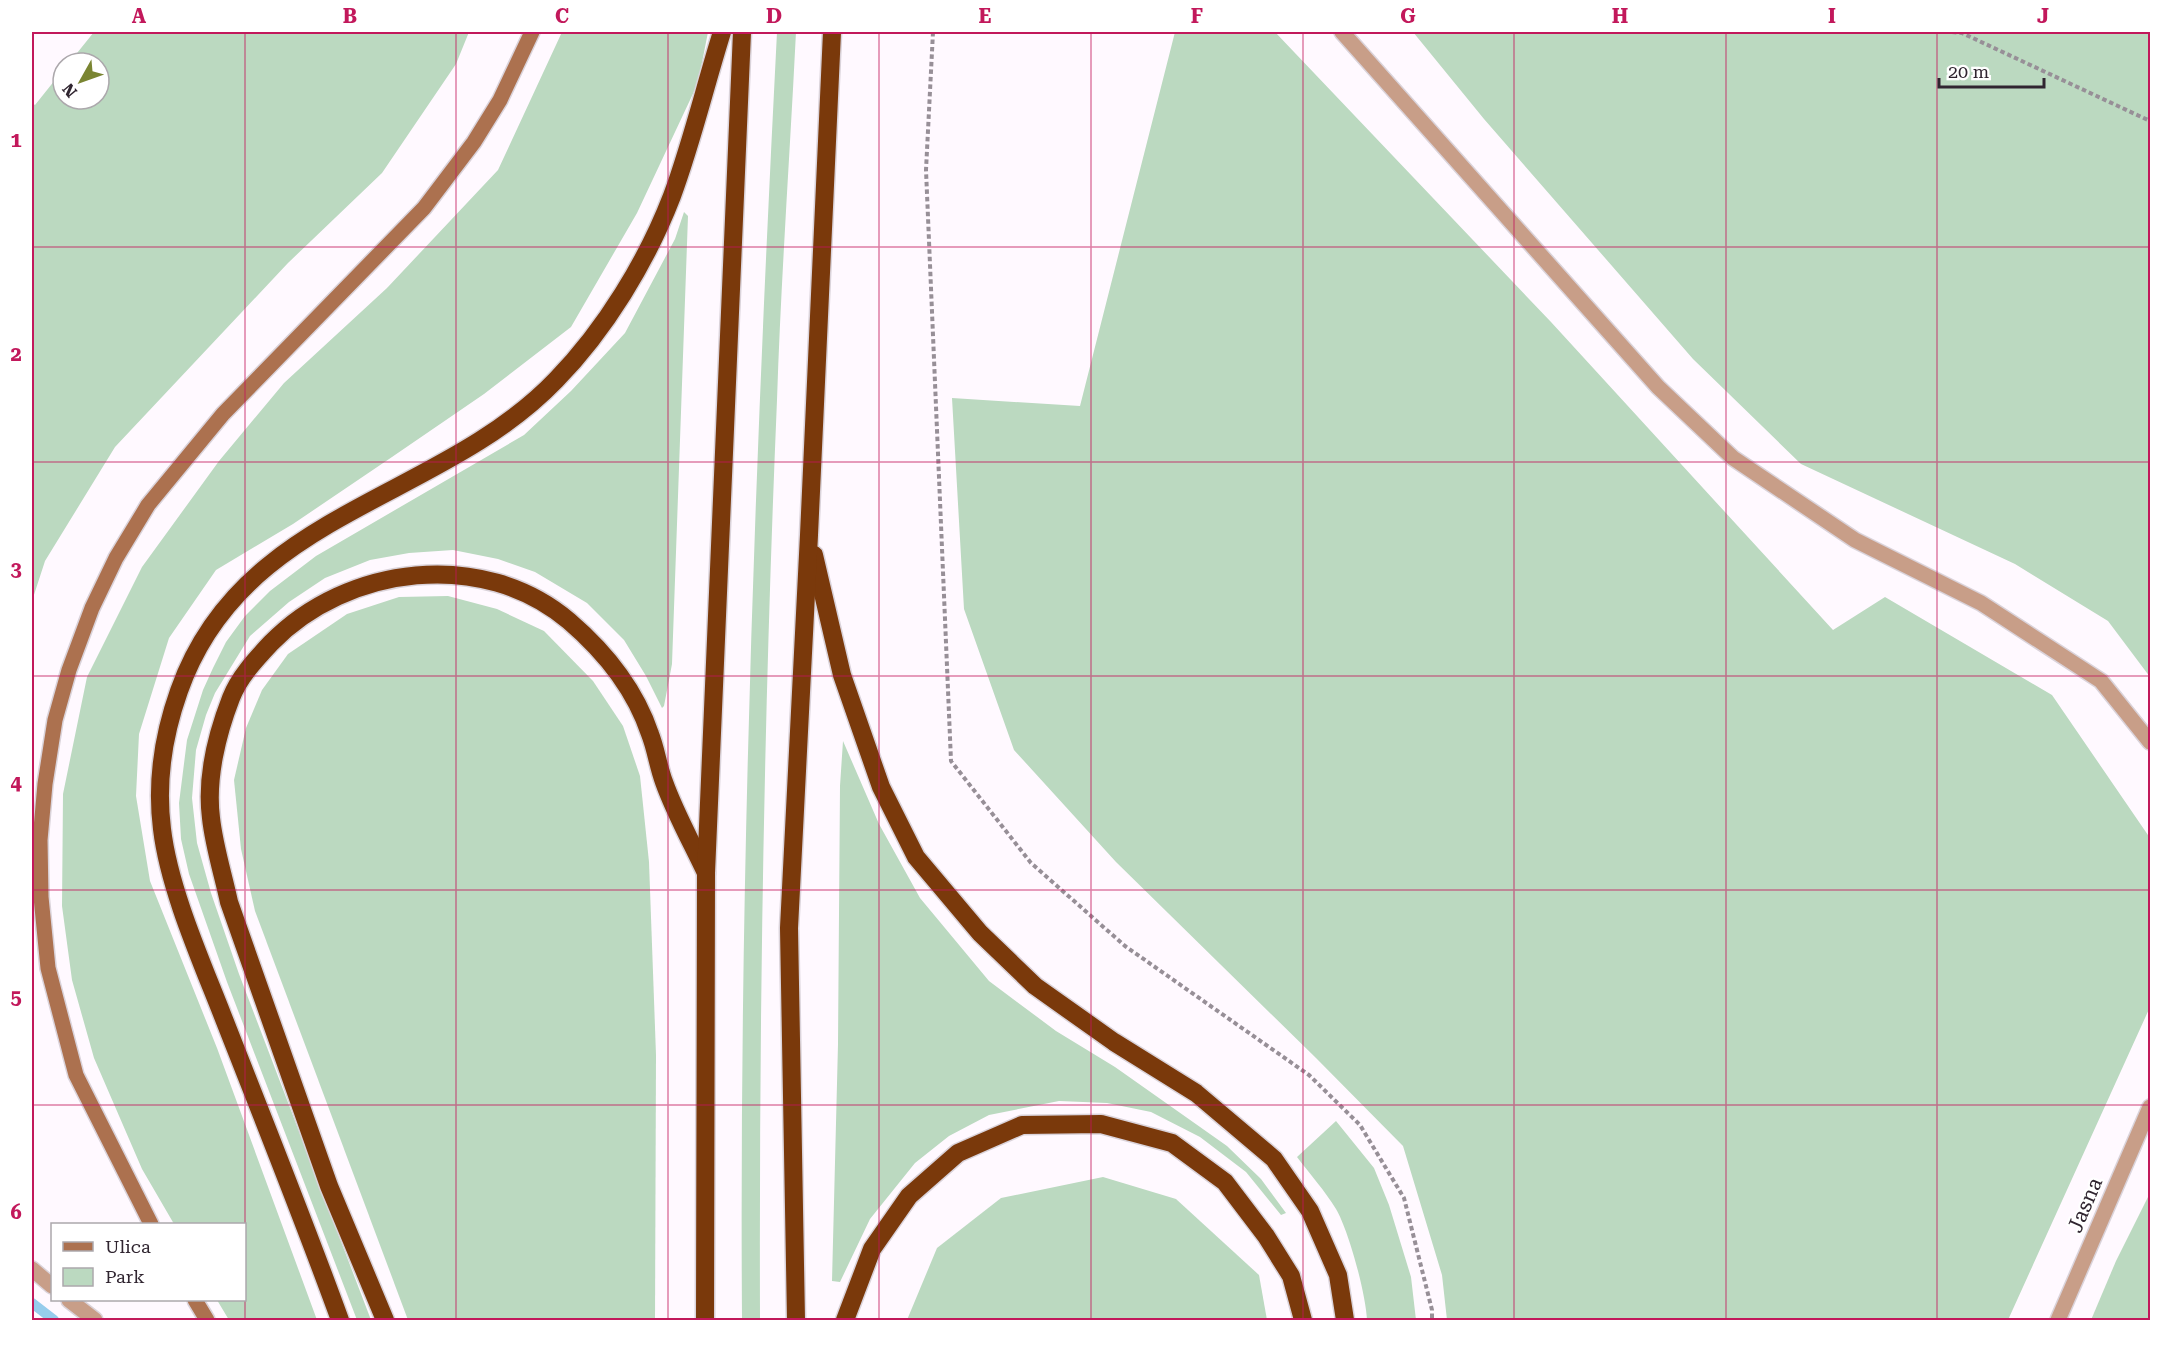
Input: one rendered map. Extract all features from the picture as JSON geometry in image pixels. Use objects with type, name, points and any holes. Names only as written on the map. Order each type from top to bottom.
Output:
[{"type":"highway","points":[[340,1320],[170,872],[162,831],[160,796],[162,756],[167,724],[192,655],[215,620],[255,575],[317,530],[488,435],[523,410],[554,383],[580,354],[628,285],[671,197],[722,32]]},
{"type":"highway","points":[[705,1320],[706,873],[742,32]]},
{"type":"highway","points":[[796,1320],[789,928],[832,32]]},
{"type":"highway","points":[[809,535],[842,675],[881,787],[916,857],[980,933],[1035,986],[1114,1042],[1196,1093],[1274,1159],[1310,1211],[1338,1275],[1345,1320]]},
{"type":"highway","points":[[385,1320],[329,1186],[229,902],[218,855],[211,816],[212,770],[232,695],[253,662],[303,615],[360,586],[394,578],[432,574],[466,576],[503,584],[534,597],[568,620],[597,647],[617,671],[650,732],[664,783],[706,873]]},
{"type":"highway","points":[[845,1320],[872,1249],[909,1197],[958,1153],[1022,1125],[1101,1124],[1172,1143],[1225,1182],[1266,1236],[1291,1276],[1303,1320]]},
{"type":"street","points":[[150,1223],[76,1074],[48,968],[41,897],[40,840],[45,784],[55,720],[69,670],[92,608],[116,558],[148,505],[223,414],[424,208],[474,142],[500,100],[532,32]]},
{"type":"street","points":[[1342,32],[1658,387],[1733,458],[1855,540],[1981,603],[2101,681],[2151,742]]},
{"type":"street","name":"Jasna","points":[[2058,1320],[2151,1107]]},
{"type":"street","points":[[32,1269],[51,1285]]},
{"type":"street","points":[[71,1301],[95,1320]]},
{"type":"street","points":[[196,1301],[205,1320]]},
{"type":"path","points":[[933,32],[926,170],[951,761],[1031,863],[1125,946],[1309,1075],[1360,1125],[1404,1198],[1432,1310],[1432,1320]]},
{"type":"path","points":[[1952,32],[1962,33],[2151,121]]},
{"type":"green space","points":[[94,32],[469,32],[456,64],[382,173],[288,263],[115,447],[45,561],[32,601],[32,103],[35,105],[51,85],[51,111],[111,111],[111,51],[79,51]]},
{"type":"green space","points":[[562,32],[708,32],[698,83],[637,213],[571,327],[484,394],[392,457],[293,524],[216,570],[169,638],[139,734],[136,796],[150,881],[217,1048],[317,1320],[229,1320],[218,1301],[246,1301],[246,1223],[173,1223],[142,1169],[94,1058],[72,980],[62,906],[63,794],[87,677],[142,567],[219,461],[284,383],[387,288],[498,170]]},
{"type":"green space","points":[[777,32],[796,32],[772,515],[760,1090],[760,1320],[742,1320],[743,998],[750,676]]},
{"type":"green space","points":[[1175,32],[1275,32],[1551,322],[1833,630],[1885,597],[2052,695],[2150,838],[2150,1007],[2008,1320],[1447,1320],[1442,1275],[1403,1146],[1116,862],[1014,750],[964,609],[952,398],[1080,406]]},
{"type":"green space","points":[[1413,32],[2150,32],[2150,677],[2108,621],[2015,564],[1801,464],[1693,359],[1484,119]]},
{"type":"green space","points":[[684,212],[688,216],[672,664],[664,706],[662,708],[624,640],[587,603],[535,572],[498,559],[453,550],[409,553],[370,560],[325,578],[289,602],[250,636],[215,693],[206,715],[196,750],[192,798],[197,843],[211,893],[239,974],[371,1320],[357,1320],[227,982],[189,874],[181,839],[179,803],[187,740],[203,690],[213,668],[226,642],[245,616],[270,591],[316,556],[524,435],[571,391],[625,333],[675,239]]},
{"type":"green space","points":[[448,596],[497,609],[544,631],[593,681],[623,726],[640,776],[649,862],[656,1055],[655,1320],[408,1320],[255,911],[241,849],[234,780],[246,728],[262,690],[288,654],[347,614],[399,597]]},
{"type":"green space","points":[[843,741],[879,824],[920,898],[989,981],[1056,1031],[1115,1067],[1227,1146],[1261,1179],[1286,1213],[1281,1215],[1246,1172],[1200,1137],[1151,1112],[1107,1103],[1059,1101],[989,1115],[949,1136],[915,1163],[870,1219],[840,1282],[832,1281],[838,1044],[840,786]]},
{"type":"green space","points":[[1336,1121],[1374,1168],[1389,1205],[1411,1277],[1416,1320],[1367,1320],[1356,1263],[1341,1219],[1327,1196],[1297,1157]]},
{"type":"green space","points":[[1103,1177],[1176,1199],[1259,1275],[1267,1320],[907,1320],[937,1248],[1001,1198]]},
{"type":"green space","points":[[2150,1193],[2150,1320],[2091,1320],[2116,1261]]},
{"type":"waterway","points":[[32,1303],[54,1320]]}]
